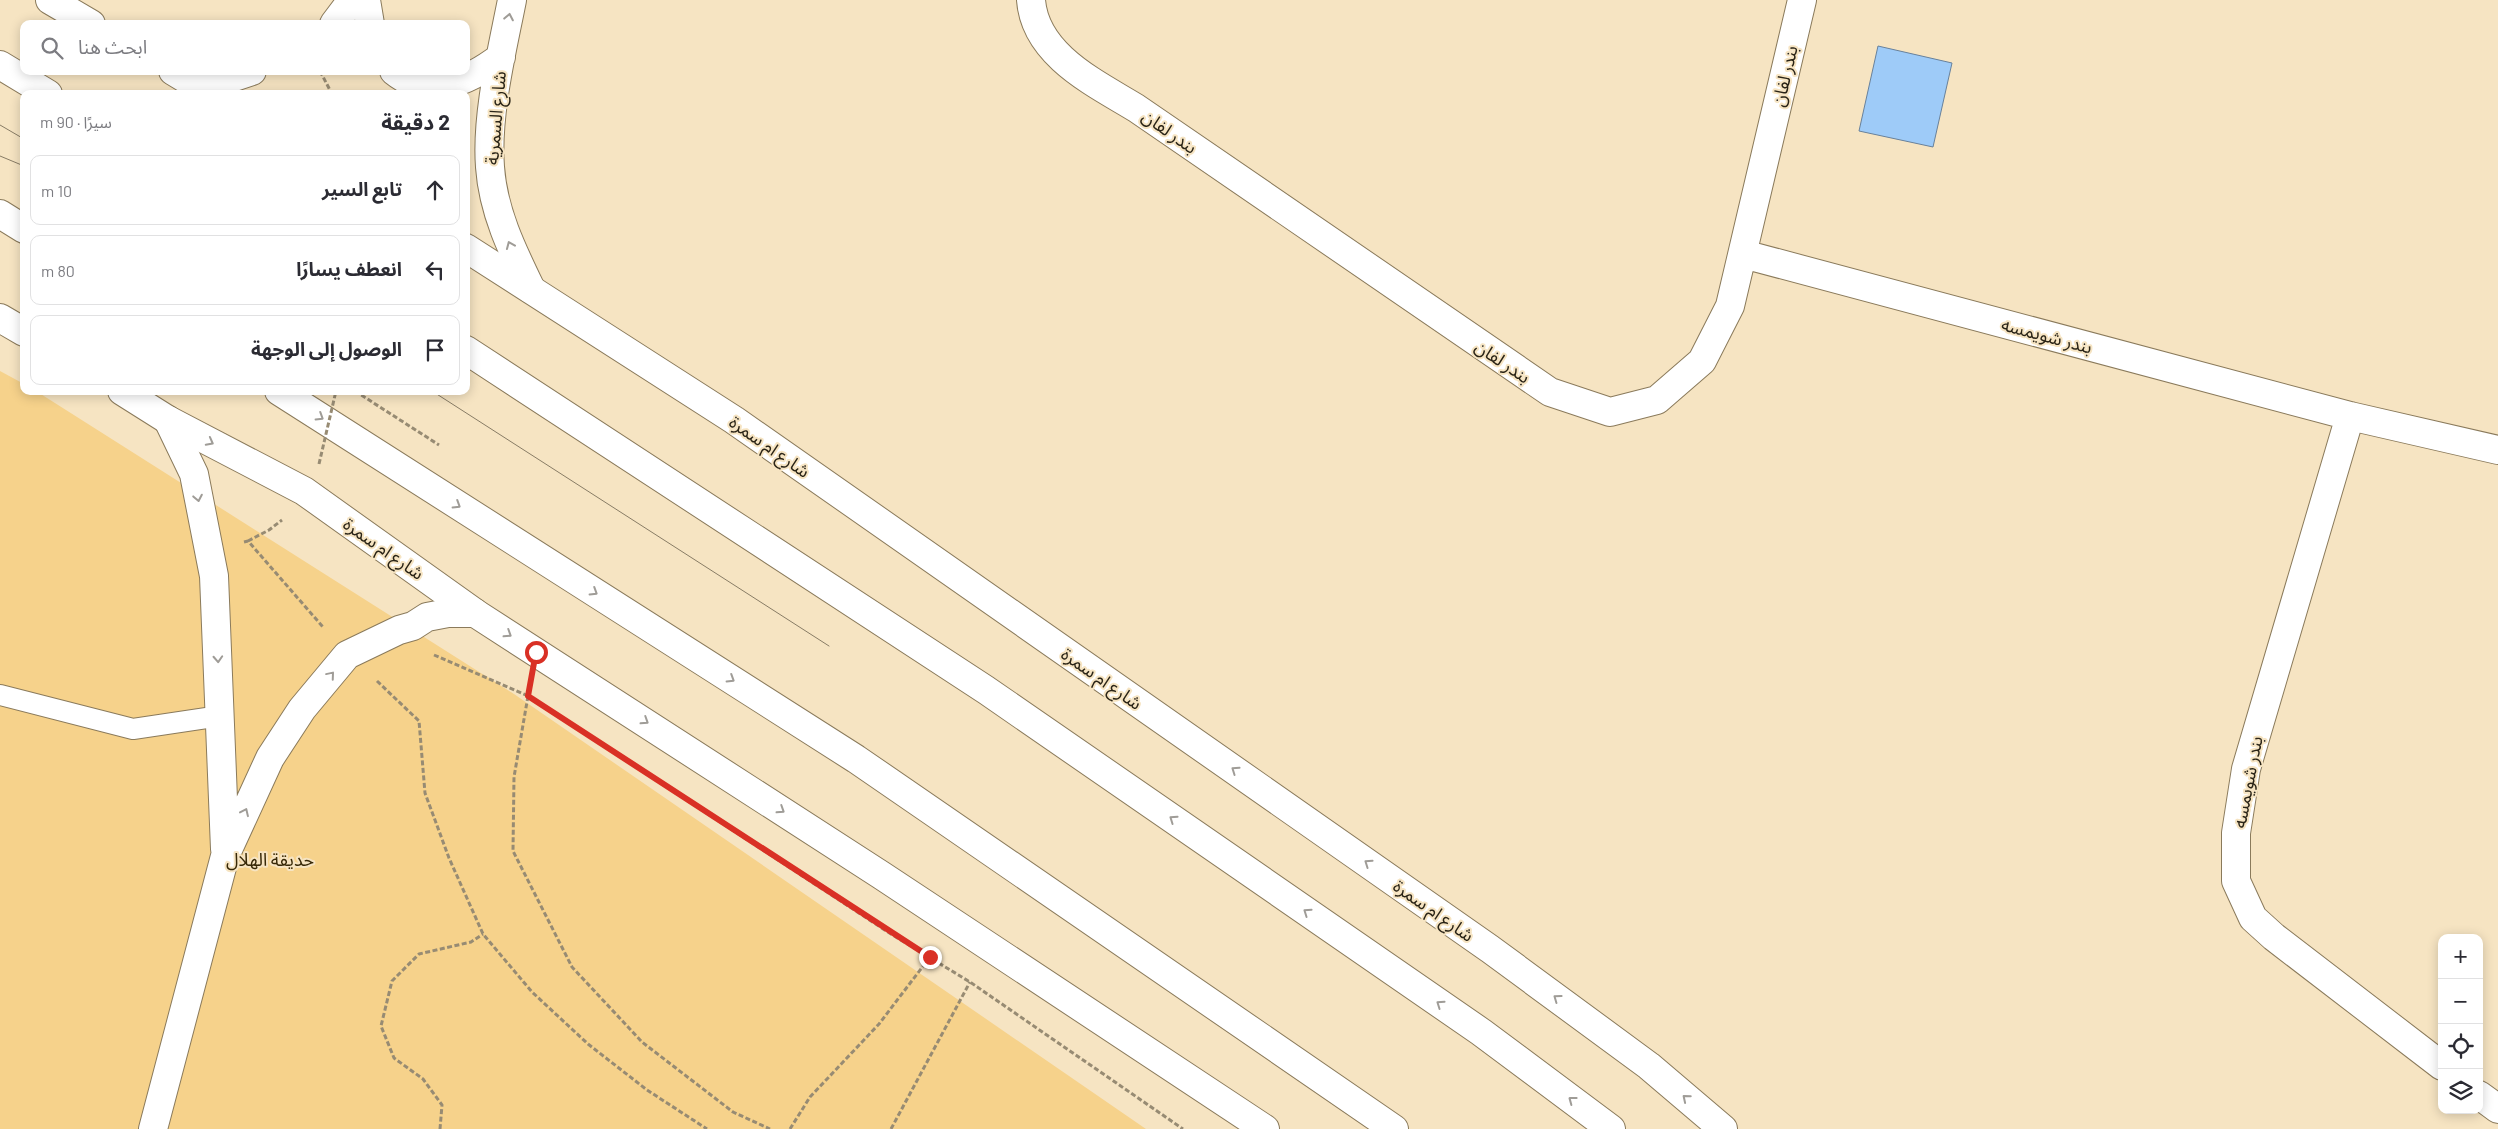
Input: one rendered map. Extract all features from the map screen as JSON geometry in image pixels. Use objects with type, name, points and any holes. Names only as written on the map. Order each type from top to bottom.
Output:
[{"type":"street","points":[[50,0],[84,20]]},
{"type":"street","points":[[337,20],[352,0]]},
{"type":"street","points":[[366,0],[369,20]]},
{"type":"street","name":"شارع السمرية","points":[[512,0],[501,57],[490,134],[490,167],[494,194],[507,238],[532,289]]},
{"type":"street","name":"بندر لفان","points":[[1031,0],[1037,25],[1045,40],[1061,58],[1091,81],[1136,108],[1550,392],[1575,402],[1610,412],[1657,400],[1702,361],[1730,306],[1802,0]]},
{"type":"street","points":[[403,75],[432,85],[452,85],[482,71],[501,57]]},
{"type":"street","points":[[0,65],[41,90]]},
{"type":"street","points":[[180,75],[204,90]]},
{"type":"street","points":[[208,90],[243,75]]},
{"type":"street","points":[[0,214],[20,226]]},
{"type":"street","name":"شارع ام سمرة","points":[[470,250],[734,420],[1490,948],[1649,1066],[1723,1129]]},
{"type":"street","name":"بندر شويمسه","points":[[1743,254],[2350,416],[2498,450]]},
{"type":"street","points":[[0,318],[20,330]]},
{"type":"street","points":[[470,353],[986,690],[1481,1032],[1611,1129]]},
{"type":"street","name":"شارع ام سمرة","points":[[128,395],[168,420],[304,491],[475,613],[1105,1022],[1265,1129]]},
{"type":"street","points":[[285,395],[856,759],[1394,1129]]},
{"type":"street","name":"بندر شويمسه","points":[[2350,416],[2246,768],[2236,833],[2236,881],[2253,918],[2274,937],[2438,1063]]},
{"type":"street","points":[[168,420],[194,474],[214,576],[225,856]]},
{"type":"street","points":[[153,1129],[225,856],[270,758],[302,709],[347,655],[399,630],[414,626],[427,617],[448,613],[475,613]]},
{"type":"street","points":[[2483,1098],[2498,1109]]},
{"type":"lane","points":[[0,695],[134,729],[220,716]]},
{"type":"path","points":[[322,75],[330,90]]},
{"type":"path","points":[[319,464],[335,395]]},
{"type":"path","points":[[363,395],[439,445]]},
{"type":"path","points":[[208,547],[248,541],[269,530],[286,517]]},
{"type":"path","points":[[248,541],[347,655]]},
{"type":"path","points":[[429,652],[528,696],[970,982],[1183,1129]]},
{"type":"path","points":[[536,652],[514,777],[513,851],[572,967],[642,1042],[733,1112],[770,1129]]},
{"type":"path","points":[[381,674],[374,678],[419,721],[424,793],[449,858],[483,934],[532,992],[588,1044],[647,1090],[707,1129]]},
{"type":"path","points":[[440,1129],[442,1105],[423,1079],[394,1058],[382,1026],[392,981],[419,954],[471,942],[483,934]]},
{"type":"path","points":[[790,1129],[810,1097],[879,1024],[930,957]]},
{"type":"path","points":[[892,1129],[970,982]]},
{"type":"green space","name":"حديقة الهلال","points":[[0,371],[20,382],[20,395],[42,395],[514,694],[1146,1129],[0,1129]]},
{"type":"building","points":[[1878,46],[1952,63],[1933,147],[1859,131]]},
{"type":"tram line","points":[[0,125],[20,137]]},
{"type":"tram line","points":[[0,156],[20,164]]},
{"type":"tram line","points":[[438,395],[829,646]]},
{"type":"route","points":[[536,652],[528,696],[891,934],[930,957]]}]
